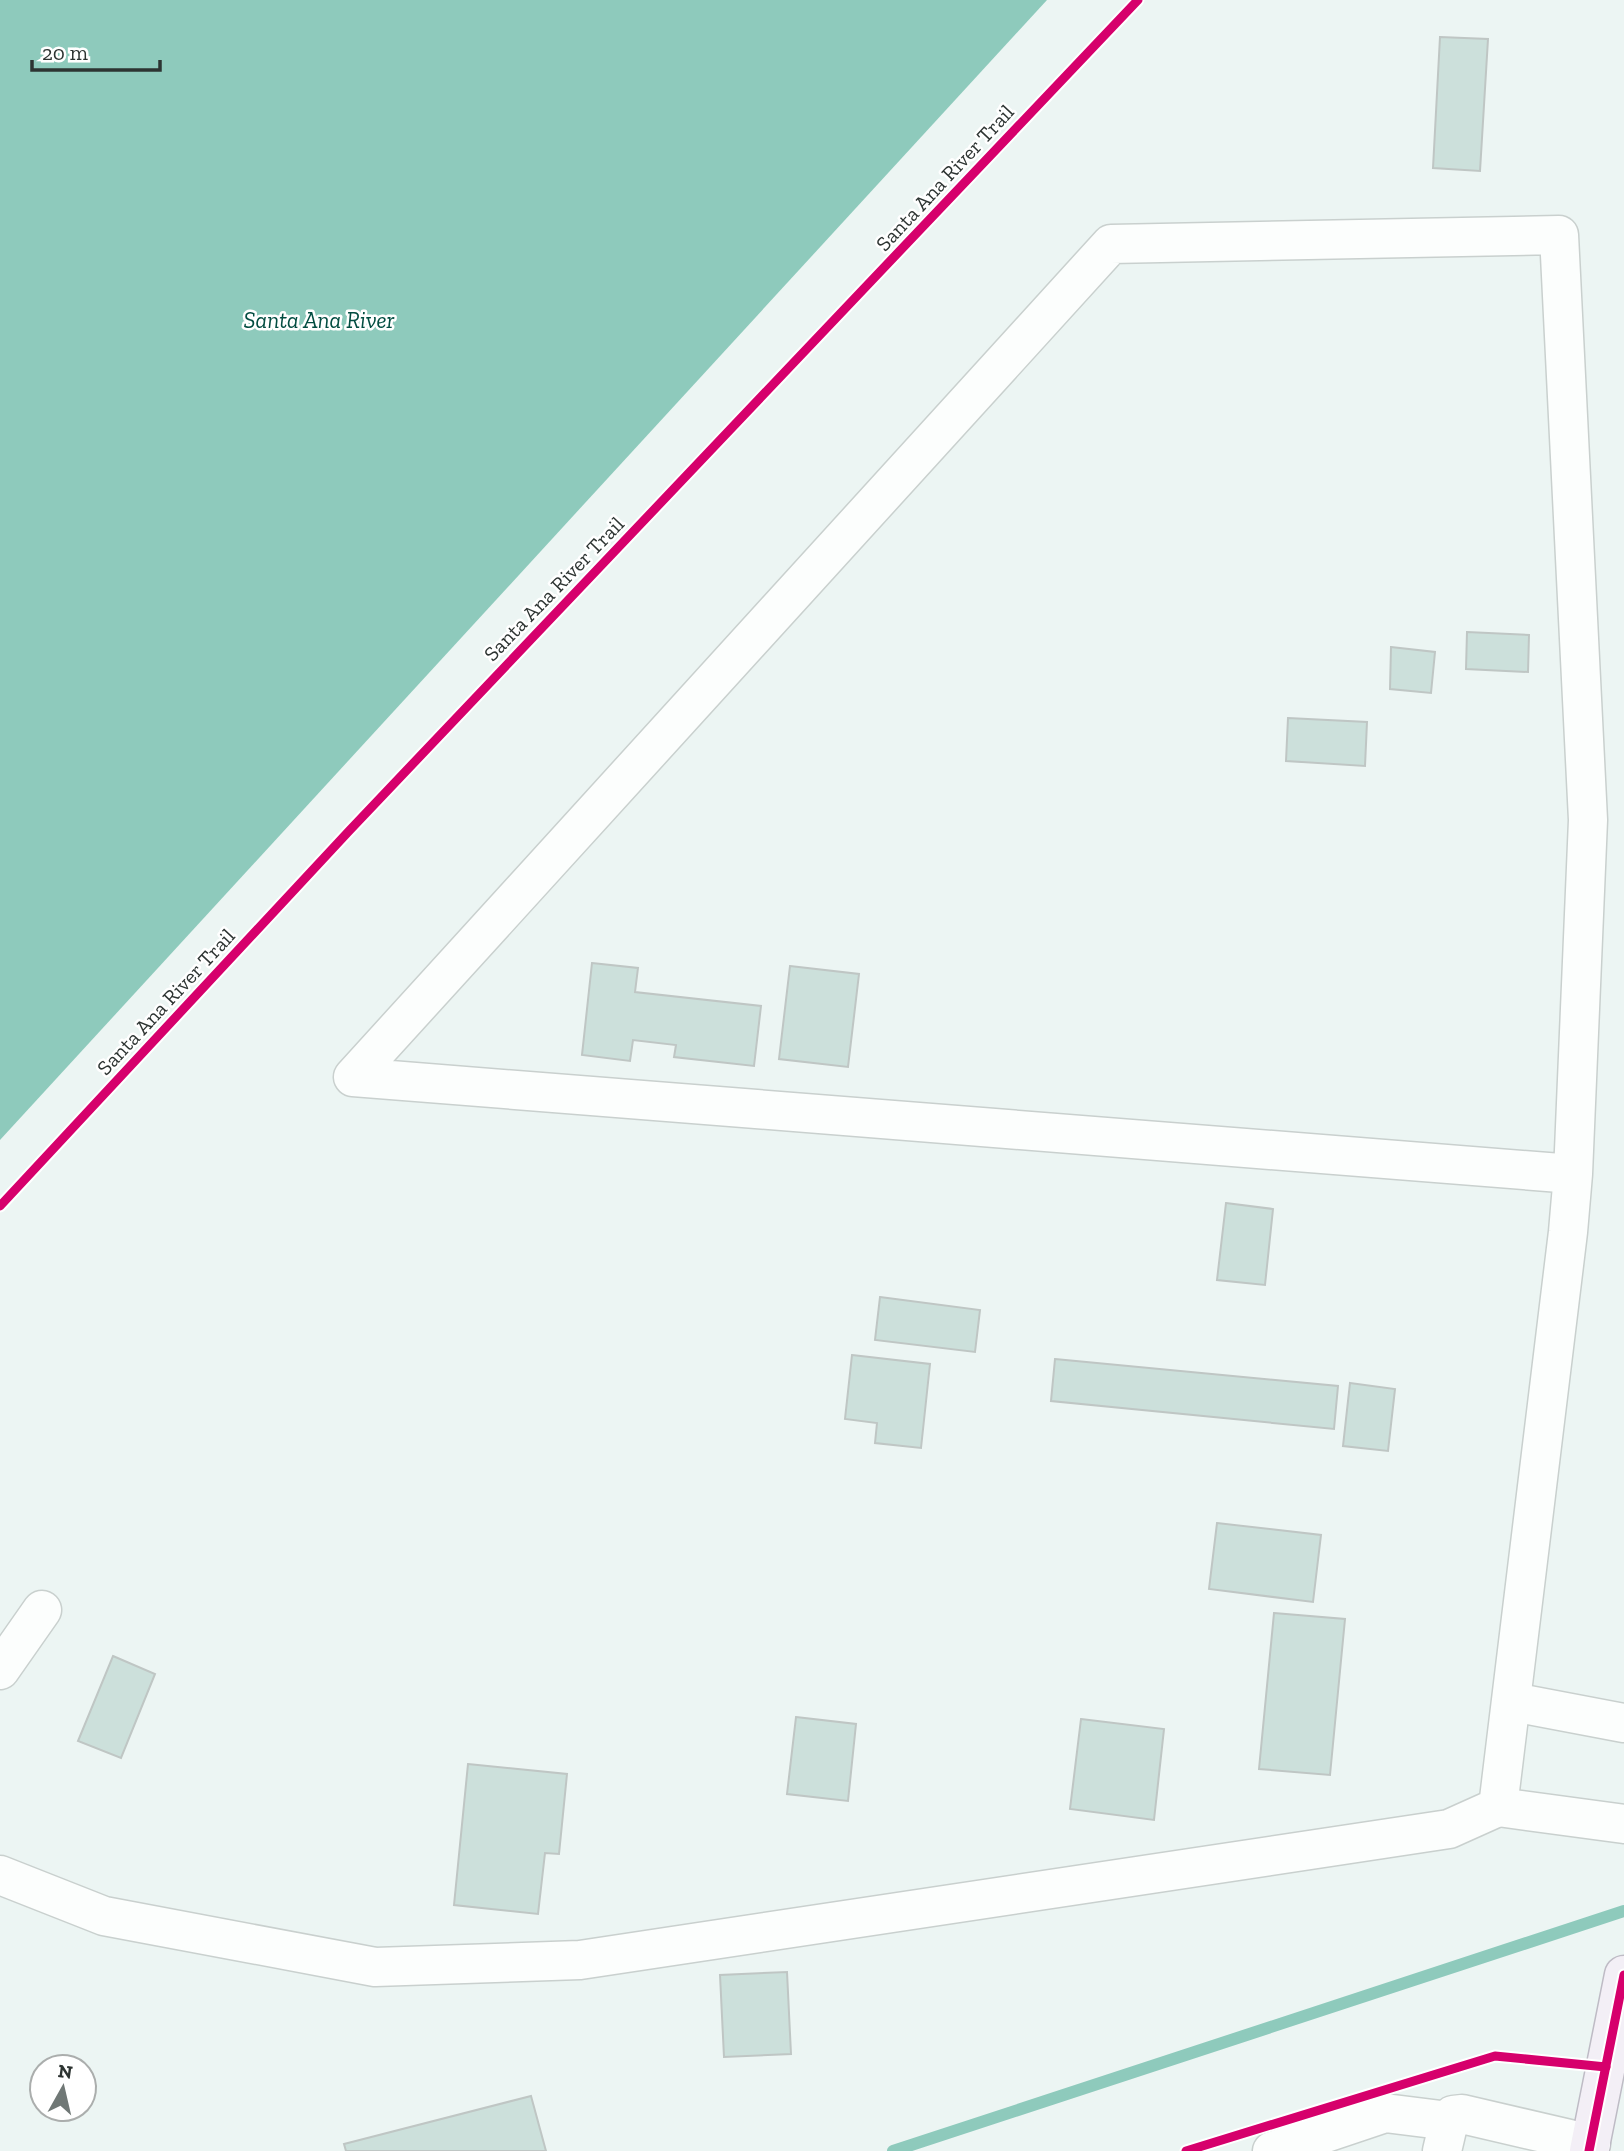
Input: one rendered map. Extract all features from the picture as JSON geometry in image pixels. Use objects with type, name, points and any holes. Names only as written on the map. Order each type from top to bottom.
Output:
[{"type":"main road","points":[[1590,2147],[1624,1975]]},
{"type":"lane","points":[[1498,1807],[1513,1702],[1573,1174],[1588,820],[1559,235],[1111,244],[353,1077],[1573,1174]]},
{"type":"lane","points":[[0,1670],[42,1611]]},
{"type":"lane","points":[[1513,1702],[1624,1723]]},
{"type":"lane","points":[[0,1875],[104,1916],[375,1967],[580,1960],[1450,1829],[1498,1807],[1624,1824]]},
{"type":"lane","points":[[1272,2151],[1385,2113],[1446,2136],[1453,2115],[1462,2114],[1590,2147]]},
{"type":"water","name":"Santa Ana River","points":[[0,0],[1047,0],[0,1140]]},
{"type":"building","points":[[1440,37],[1488,39],[1480,171],[1433,168]]},
{"type":"building","points":[[1467,632],[1529,635],[1528,672],[1466,669]]},
{"type":"building","points":[[1391,647],[1435,652],[1431,693],[1390,689]]},
{"type":"building","points":[[1288,718],[1367,722],[1365,766],[1286,761]]},
{"type":"building","points":[[592,963],[638,968],[635,992],[761,1006],[754,1066],[674,1057],[676,1045],[633,1040],[630,1061],[582,1055]]},
{"type":"building","points":[[790,966],[859,974],[848,1067],[779,1059]]},
{"type":"building","points":[[1226,1203],[1273,1209],[1265,1285],[1217,1280]]},
{"type":"building","points":[[880,1297],[980,1310],[975,1352],[875,1340]]},
{"type":"building","points":[[852,1355],[930,1364],[921,1448],[875,1443],[877,1423],[845,1419]]},
{"type":"building","points":[[1055,1359],[1338,1386],[1334,1429],[1051,1401]]},
{"type":"building","points":[[1350,1383],[1395,1389],[1388,1451],[1343,1446]]},
{"type":"building","points":[[1217,1523],[1321,1535],[1313,1602],[1209,1589]]},
{"type":"building","points":[[1274,1613],[1345,1619],[1330,1775],[1259,1769]]},
{"type":"building","points":[[113,1656],[155,1674],[121,1758],[78,1741]]},
{"type":"building","points":[[796,1717],[856,1724],[848,1801],[787,1794]]},
{"type":"building","points":[[1081,1719],[1164,1729],[1154,1820],[1070,1809]]},
{"type":"building","points":[[468,1764],[567,1774],[559,1854],[545,1853],[538,1914],[454,1905]]},
{"type":"building","points":[[787,1972],[791,2054],[724,2057],[720,1975]]},
{"type":"building","points":[[531,2096],[546,2151],[346,2151],[344,2144]]},
{"type":"waterway","points":[[893,2151],[1624,1911]]},
{"type":"cycle path","name":"Santa Ana River Trail","points":[[0,1206],[349,831],[1138,0]]},
{"type":"cycle path","points":[[1589,2151],[1624,1975]]},
{"type":"cycle path","points":[[1186,2151],[1495,2056],[1606,2067]]}]
